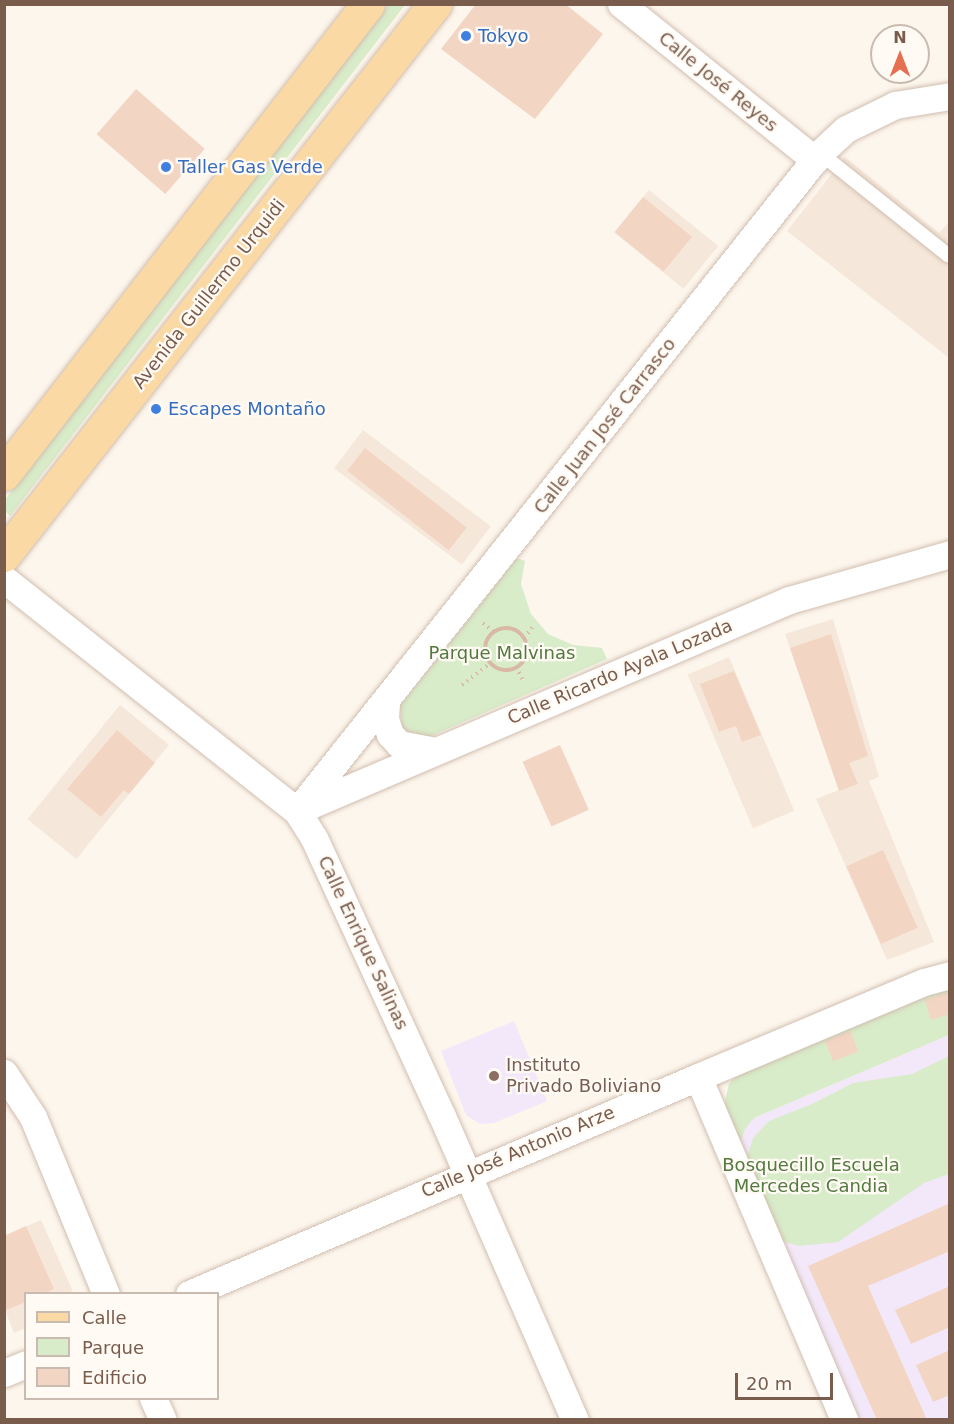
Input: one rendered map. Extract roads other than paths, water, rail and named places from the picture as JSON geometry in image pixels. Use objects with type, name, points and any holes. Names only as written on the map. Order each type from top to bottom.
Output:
[{"type":"main road","points":[[4,474],[368,4]]},
{"type":"main road","name":"Avenida Guillermo Urquidi","points":[[4,555],[435,4]]},
{"type":"street","name":"Calle José Reyes","points":[[621,4],[817,156]]},
{"type":"street","name":"Calle Juan José Carrasco","points":[[297,811],[386,703],[817,156],[846,129],[895,105],[950,96]]},
{"type":"street","name":"Calle Ricardo Ayala Lozada","points":[[297,811],[789,600],[950,554]]},
{"type":"street","name":"Calle Enrique Salinas","points":[[4,579],[297,811],[314,838],[467,1173],[575,1419]]},
{"type":"street","points":[[386,703],[385,719],[390,734],[399,744],[434,751]]},
{"type":"street","name":"Calle José Antonio Arze","points":[[191,1292],[467,1173],[924,982],[950,975]]},
{"type":"street","points":[[4,1072],[33,1117],[106,1292]]},
{"type":"street","points":[[698,1077],[844,1419]]},
{"type":"street","points":[[4,1373],[24,1365]]},
{"type":"street","points":[[154,1400],[163,1419]]},
{"type":"lane","points":[[817,156],[948,255],[950,253]]},
{"type":"place","name":"Tokyo","points":[[466,36]]},
{"type":"place","name":"Taller Gas Verde","points":[[166,167]]},
{"type":"place","name":"Escapes Montaño","points":[[156,409]]},
{"type":"place","name":"Instituto Privado Boliviano","points":[[494,1076]]},
{"type":"park label","name":"Parque Malvinas","points":[[502,653]]},
{"type":"park label","name":"Bosquecillo Escuela Mercedes Candia","points":[[811,1176]]}]
